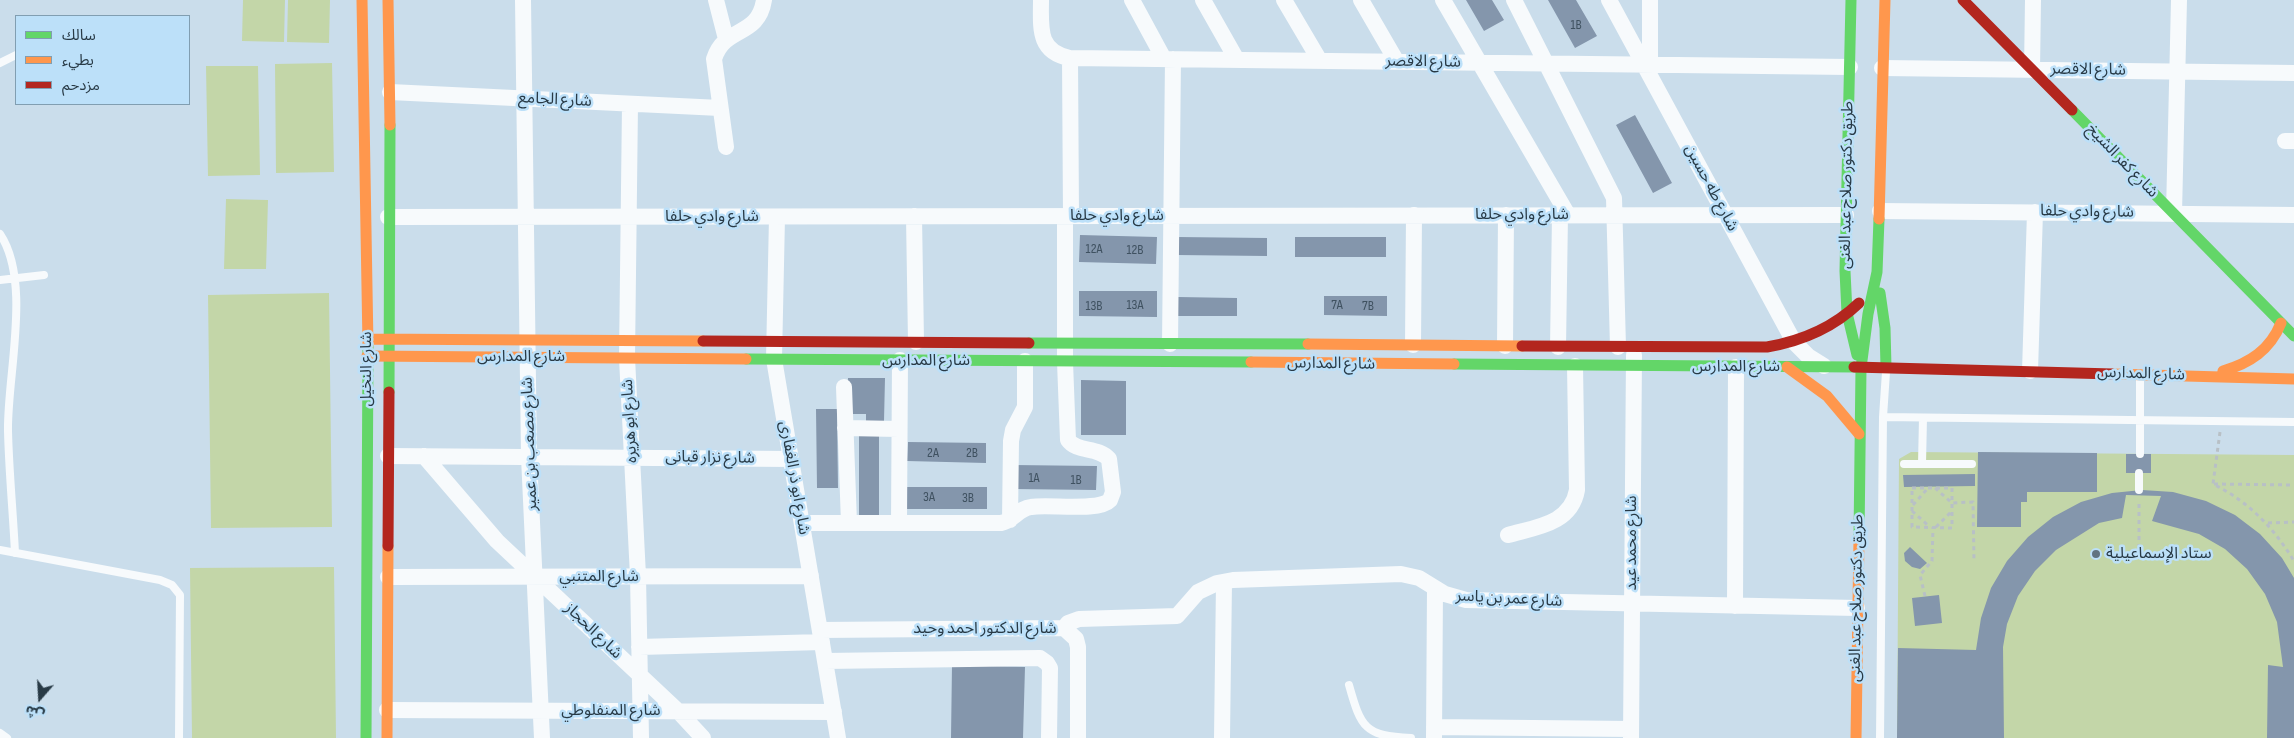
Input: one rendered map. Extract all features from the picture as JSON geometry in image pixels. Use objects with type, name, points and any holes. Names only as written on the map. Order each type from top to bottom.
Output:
[{"type":"main road","name":"شارع النخيل","points":[[362,0],[368,339],[366,738]]},
{"type":"main road","name":"شارع النخيل","points":[[387,738],[390,92],[388,0]]},
{"type":"main road","name":"طريق دكتور صلاح عبد الغنى","points":[[1851,0],[1845,271],[1847,314],[1861,368]]},
{"type":"main road","name":"طريق دكتور صلاح عبد الغنى","points":[[1856,738],[1861,368],[1868,314],[1878,272],[1885,0]]},
{"type":"main road","name":"شارع كفر الشيخ","points":[[1963,0],[2280,323]]},
{"type":"main road","name":"شارع المدارس","points":[[368,339],[1767,347],[1794,342],[1847,314],[1866,294],[1878,272]]},
{"type":"main road","points":[[1878,272],[1885,328],[1886,367]]},
{"type":"main road","points":[[2202,376],[2234,368],[2255,359],[2272,342],[2280,323],[2294,336]]},
{"type":"main road","name":"شارع المدارس","points":[[368,356],[1634,367],[1886,367],[2294,379]]},
{"type":"main road","points":[[1787,367],[1828,396],[1859,434]]},
{"type":"street","name":"شارع مصعب بن عمير","points":[[524,0],[526,357],[542,738]]},
{"type":"street","points":[[716,0],[726,39]]},
{"type":"street","points":[[726,147],[714,59],[719,47],[726,39],[754,23],[761,12],[764,0]]},
{"type":"street","name":"شارع الاقصر","points":[[1041,0],[1041,30],[1045,43],[1056,54],[1070,58],[1850,67]]},
{"type":"street","points":[[1132,0],[1169,59],[1170,344]]},
{"type":"street","points":[[1203,0],[1237,60]]},
{"type":"street","points":[[1284,0],[1320,61]]},
{"type":"street","points":[[1361,0],[1398,62]]},
{"type":"street","points":[[1443,0],[1481,63],[1564,215],[1558,347]]},
{"type":"street","name":"شارع محمد عيد","points":[[1514,0],[1612,193],[1616,215],[1626,347],[1634,367],[1631,733]]},
{"type":"street","name":"شارع طه حسين","points":[[1609,0],[1647,65],[1794,342],[1808,356],[1825,367]]},
{"type":"street","points":[[1647,65],[1650,0]]},
{"type":"street","points":[[2032,70],[2034,0]]},
{"type":"street","points":[[2174,214],[2179,0]]},
{"type":"street","points":[[802,523],[997,523],[1010,520],[1028,507],[1100,506],[1108,503],[1112,496],[1109,459],[1102,452],[1073,446],[1068,440],[1065,343],[1070,58]]},
{"type":"street","name":"شارع الاقصر","points":[[1882,68],[2294,73]]},
{"type":"street","name":"شارع الجامع","points":[[390,92],[720,108]]},
{"type":"street","name":"شارع ابو هريره","points":[[630,104],[627,358],[638,576],[641,738]]},
{"type":"street","name":"شارع وادي حلفا","points":[[1880,211],[2294,215]]},
{"type":"street","points":[[2030,371],[2035,212]]},
{"type":"street","points":[[1413,346],[1414,215]]},
{"type":"street","points":[[1505,346],[1506,215]]},
{"type":"street","name":"شارع وادي حلفا","points":[[388,217],[1846,215]]},
{"type":"street","name":"شارع ابو ذر الغفارى","points":[[776,216],[774,359],[838,738]]},
{"type":"street","points":[[914,216],[916,342]]},
{"type":"street","points":[[899,523],[900,360]]},
{"type":"street","points":[[1010,520],[1011,440],[1013,430],[1022,416],[1025,407],[1024,361]]},
{"type":"street","points":[[1508,535],[1556,521],[1573,505],[1577,490],[1575,366]]},
{"type":"street","points":[[1735,606],[1736,367]]},
{"type":"street","points":[[844,387],[849,523]]},
{"type":"street","points":[[845,428],[899,429]]},
{"type":"street","name":"شارع نزار قبانى","points":[[388,456],[791,459]]},
{"type":"street","name":"شارع الحجاز","points":[[424,456],[497,541],[678,711],[703,738]]},
{"type":"street","name":"شارع عمر بن ياسر","points":[[1064,628],[1068,623],[1079,618],[1177,616],[1198,592],[1224,582],[1401,574],[1419,578],[1434,589],[1466,600],[1857,608]]},
{"type":"street","name":"شارع المتنبي","points":[[388,577],[811,576]]},
{"type":"street","points":[[1222,738],[1224,582]]},
{"type":"street","points":[[1434,589],[1434,733],[1631,733]]},
{"type":"street","name":"شارع الدكتور احمد وحيد","points":[[639,647],[821,636],[1064,628],[1076,639],[1078,647],[1078,738]]},
{"type":"street","name":"شارع الدكتور احمد وحيد","points":[[825,660],[1040,658],[1048,663],[1050,668],[1049,738]]},
{"type":"street","name":"شارع المنفلوطي","points":[[387,710],[834,712]]},
{"type":"lane","points":[[0,63],[15,56]]},
{"type":"lane","points":[[0,234],[8,246],[15,278],[15,326],[8,430],[15,553]]},
{"type":"lane","points":[[0,280],[44,276]]},
{"type":"lane","points":[[1880,738],[1883,418],[1886,367]]},
{"type":"lane","points":[[2140,374],[2140,454]]},
{"type":"lane","points":[[1883,418],[2294,422]]},
{"type":"lane","points":[[1922,464],[1924,418]]},
{"type":"lane","points":[[1904,464],[1972,464]]},
{"type":"lane","points":[[2139,473],[2139,493]]},
{"type":"lane","points":[[0,550],[160,580],[172,585],[180,595],[179,738]]},
{"type":"lane","points":[[1349,686],[1358,716],[1365,726],[1384,737],[1411,738]]},
{"type":"lane","points":[[0,733],[7,738]]},
{"type":"path","points":[[2213,484],[2221,421]]},
{"type":"path","points":[[2213,484],[2294,485]]},
{"type":"path","points":[[2213,484],[2241,500],[2268,523],[2279,536],[2294,561]]},
{"type":"path","points":[[1912,488],[1928,488],[1952,488],[1952,528],[1912,527],[1912,488]]},
{"type":"path","points":[[1912,506],[1928,488]]},
{"type":"path","points":[[1935,488],[1952,503],[1973,502],[1974,561]]},
{"type":"path","points":[[2139,493],[2139,548]]},
{"type":"path","points":[[1912,511],[1933,527]]},
{"type":"path","points":[[1926,596],[1920,575],[1932,562],[1933,527],[1952,511]]},
{"type":"path","points":[[2268,523],[2294,522]]},
{"type":"green space","points":[[243,0],[285,0],[284,42],[242,41]]},
{"type":"green space","points":[[288,0],[330,0],[329,43],[287,42]]},
{"type":"green space","points":[[332,63],[334,172],[276,173],[275,64]]},
{"type":"green space","points":[[206,66],[258,66],[260,175],[208,176]]},
{"type":"green space","points":[[226,199],[268,200],[266,269],[224,269]]},
{"type":"green space","points":[[329,293],[332,527],[211,528],[208,295]]},
{"type":"green space","name":"ستاد الإسماعيلية","points":[[1911,452],[2294,455],[2294,738],[1897,738],[1899,459]]},
{"type":"green space","points":[[334,567],[336,738],[192,738],[190,568]]},
{"type":"building","points":[[1466,0],[1492,0],[1504,20],[1484,31]]},
{"type":"building","points":[[1548,0],[1576,0],[1597,36],[1575,48]]},
{"type":"building","points":[[1635,115],[1672,183],[1653,193],[1616,125]]},
{"type":"building","points":[[1080,235],[1157,237],[1156,264],[1079,262]]},
{"type":"building","points":[[1177,237],[1267,238],[1267,256],[1177,255]]},
{"type":"building","points":[[1295,237],[1386,237],[1386,257],[1295,257]]},
{"type":"building","points":[[1079,291],[1157,291],[1157,317],[1079,316]]},
{"type":"building","points":[[1324,296],[1387,296],[1387,316],[1324,315]]},
{"type":"building","points":[[1178,297],[1237,298],[1237,316],[1178,316]]},
{"type":"building","points":[[848,378],[885,378],[884,421],[866,421],[866,414],[847,414]]},
{"type":"building","points":[[1081,380],[1126,381],[1126,435],[1081,435]]},
{"type":"building","points":[[816,409],[837,409],[838,488],[817,488]]},
{"type":"building","points":[[859,436],[879,436],[879,515],[859,515]]},
{"type":"building","points":[[908,442],[986,443],[986,463],[907,461]]},
{"type":"building","points":[[1978,452],[2097,453],[2097,492],[2027,492],[2027,502],[2021,502],[2021,527],[1977,527]]},
{"type":"building","points":[[2126,454],[2151,454],[2151,473],[2126,473]]},
{"type":"building","points":[[1013,465],[1097,466],[1096,490],[1013,489]]},
{"type":"building","points":[[1975,474],[1975,486],[1904,487],[1903,475]]},
{"type":"building","points":[[907,487],[987,487],[987,509],[907,509]]},
{"type":"building","points":[[2142,490],[2173,492],[2206,501],[2235,515],[2260,534],[2282,558],[2294,578],[2294,738],[2267,738],[2268,665],[2283,667],[2277,622],[2265,594],[2247,569],[2225,549],[2199,534],[2152,521],[2161,496],[2126,495],[2122,518],[2099,523],[2056,550],[2035,571],[2018,596],[2007,624],[2003,647],[2004,738],[1897,738],[1898,648],[1976,650],[1981,618],[1991,588],[2007,561],[2028,537],[2053,517],[2081,502],[2112,493]]},
{"type":"building","points":[[1910,547],[1927,563],[1920,569],[1912,567],[1905,561],[1904,553]]},
{"type":"building","points":[[1939,595],[1942,623],[1915,626],[1912,598]]},
{"type":"building","points":[[952,665],[1025,667],[1023,738],[951,738]]},
{"type":"traffic: fast","points":[[1851,0],[1845,271],[1847,313],[1857,355]]},
{"type":"traffic: fast","points":[[2072,110],[2294,336]]},
{"type":"traffic: fast","points":[[389,392],[390,125]]},
{"type":"traffic: fast","points":[[1859,538],[1861,368],[1868,314],[1877,272],[1879,219]]},
{"type":"traffic: fast","points":[[1880,293],[1885,328],[1886,367]]},
{"type":"traffic: fast","points":[[1029,343],[1308,344]]},
{"type":"traffic: fast","points":[[366,738],[368,345]]},
{"type":"traffic: fast","points":[[746,359],[1251,362]]},
{"type":"traffic: fast","points":[[1454,364],[1854,367]]},
{"type":"traffic: slow","points":[[362,0],[368,345]]},
{"type":"traffic: slow","points":[[388,0],[390,125]]},
{"type":"traffic: slow","points":[[1879,219],[1885,0]]},
{"type":"traffic: slow","points":[[2223,371],[2242,364],[2258,354],[2271,341],[2281,323]]},
{"type":"traffic: slow","points":[[368,339],[703,341]]},
{"type":"traffic: slow","points":[[1308,344],[1522,346]]},
{"type":"traffic: slow","points":[[367,356],[746,359]]},
{"type":"traffic: slow","points":[[1251,362],[1454,364]]},
{"type":"traffic: slow","points":[[1787,367],[1827,396],[1859,434]]},
{"type":"traffic: slow","points":[[2113,374],[2294,379]]},
{"type":"traffic: slow","points":[[1856,738],[1859,538]]},
{"type":"traffic: slow","points":[[387,738],[388,546]]},
{"type":"traffic: jam","points":[[1963,0],[2072,110]]},
{"type":"traffic: jam","points":[[1522,346],[1767,347],[1792,341],[1816,332],[1839,320],[1859,303]]},
{"type":"traffic: jam","points":[[703,341],[1029,343]]},
{"type":"traffic: jam","points":[[1854,367],[2113,374]]},
{"type":"traffic: jam","points":[[388,546],[389,392]]},
{"type":"place","name":"ستاد الإسماعيلية","points":[[2096,554]]}]
